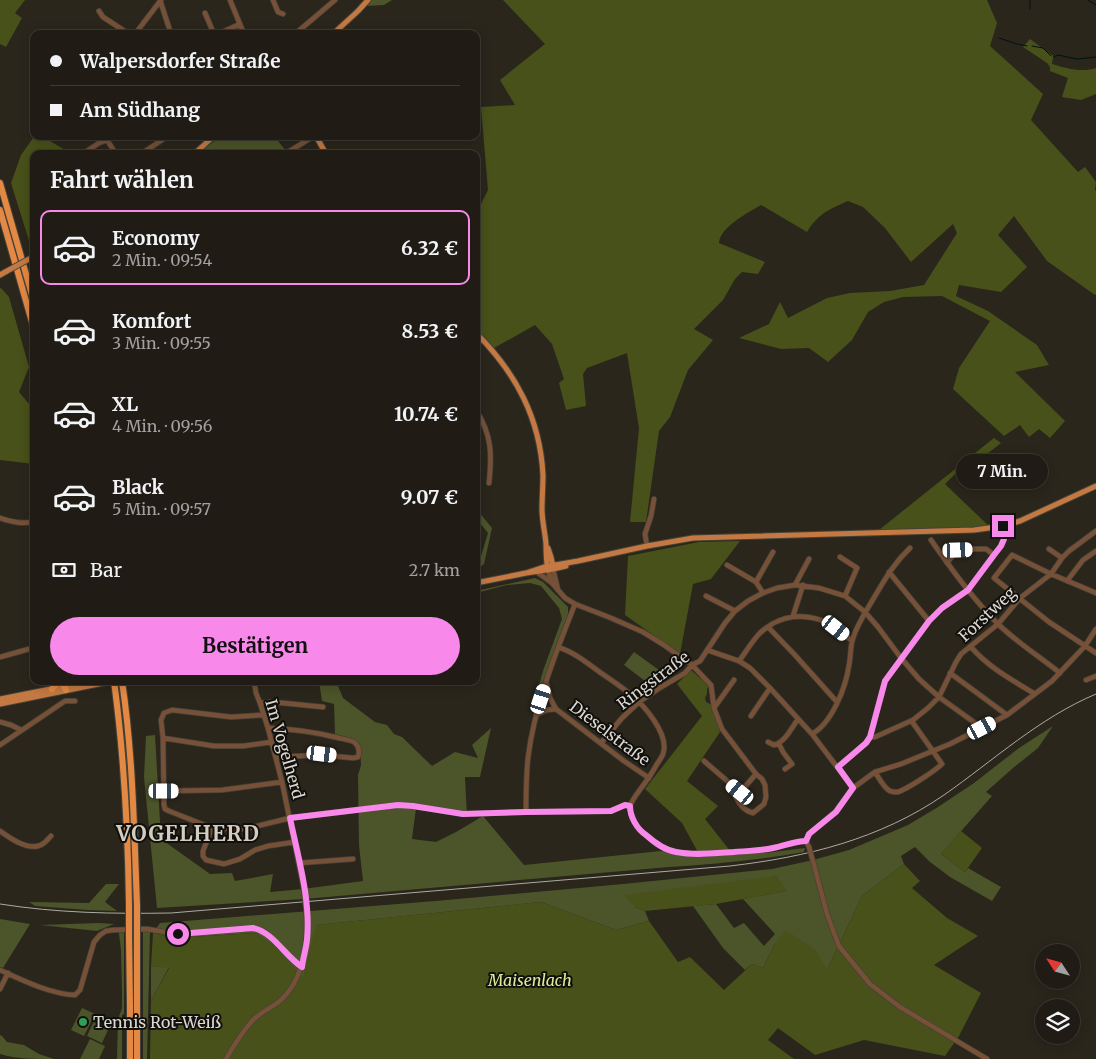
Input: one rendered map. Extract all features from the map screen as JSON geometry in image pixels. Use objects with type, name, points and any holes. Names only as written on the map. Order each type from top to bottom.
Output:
[{"type":"highway","points":[[0,183],[30,288]]},
{"type":"highway","points":[[0,210],[30,315]]},
{"type":"highway","points":[[52,689],[62,685]]},
{"type":"highway","points":[[115,685],[126,800],[130,1059]]},
{"type":"highway","points":[[122,685],[133,793],[137,905],[137,1059]]},
{"type":"main road","points":[[337,30],[368,0]]},
{"type":"main road","points":[[198,150],[210,140]]},
{"type":"main road","points":[[0,275],[30,258]]},
{"type":"main road","points":[[480,337],[516,382],[534,423],[542,465],[542,510],[550,568]]},
{"type":"main road","points":[[480,582],[537,572],[646,546],[693,538],[974,530],[1003,526],[1020,521],[1096,486]]},
{"type":"main road","points":[[526,573],[536,569],[550,568]]},
{"type":"main road","points":[[0,704],[61,685]]},
{"type":"main road","points":[[0,699],[52,689]]},
{"type":"street","points":[[138,30],[160,0]]},
{"type":"street","points":[[160,0],[170,30]]},
{"type":"street","points":[[230,0],[242,30]]},
{"type":"street","points":[[273,0],[278,12],[283,14]]},
{"type":"street","points":[[300,30],[334,0]]},
{"type":"street","points":[[99,12],[103,17],[123,30]]},
{"type":"street","points":[[205,14],[212,30]]},
{"type":"street","points":[[227,30],[240,24]]},
{"type":"street","points":[[88,150],[107,140],[113,150]]},
{"type":"street","points":[[147,150],[162,140]]},
{"type":"street","points":[[292,150],[308,140]]},
{"type":"street","points":[[480,417],[491,448],[489,484]]},
{"type":"street","points":[[646,546],[645,534],[654,499]]},
{"type":"street","points":[[0,518],[15,523],[30,523]]},
{"type":"street","points":[[838,767],[866,743],[870,737],[884,685],[901,658],[929,621],[942,608],[968,590],[1001,546],[1004,539],[1003,526]]},
{"type":"street","name":"Forstweg","points":[[939,697],[961,654],[998,624],[1020,598],[1051,574],[1069,551],[1096,531]]},
{"type":"street","points":[[931,540],[968,590],[998,624],[1060,673]]},
{"type":"street","points":[[812,734],[823,726],[845,685],[852,640],[865,612],[889,572],[899,558],[910,548]]},
{"type":"street","points":[[947,563],[958,550],[986,549],[994,555]]},
{"type":"street","points":[[1050,549],[1062,558]]},
{"type":"street","points":[[1067,581],[1083,560],[1096,550]]},
{"type":"street","points":[[756,582],[773,552]]},
{"type":"street","points":[[1096,593],[1012,555],[994,578],[1049,622],[1096,652]]},
{"type":"street","points":[[840,557],[858,568],[845,596]]},
{"type":"street","points":[[795,585],[809,559]]},
{"type":"street","points":[[727,565],[756,582],[763,593]]},
{"type":"street","points":[[550,568],[552,583]]},
{"type":"street","points":[[550,568],[558,591]]},
{"type":"street","points":[[537,572],[552,583],[565,598],[575,604],[643,632],[664,645],[692,665],[711,685],[714,708],[722,729],[765,785],[766,797],[764,804],[753,813],[748,812],[736,797],[756,774]]},
{"type":"street","points":[[889,572],[929,621]]},
{"type":"street","name":"Ringstraße","points":[[601,743],[622,718],[639,702],[685,673],[692,665],[700,661],[735,611],[763,593],[795,585],[820,588],[845,596],[865,612],[919,679],[939,697],[982,728]]},
{"type":"street","points":[[793,616],[802,586]]},
{"type":"street","points":[[706,596],[735,611]]},
{"type":"street","points":[[526,812],[528,758],[536,715],[558,647],[575,604]]},
{"type":"street","points":[[740,662],[759,634],[768,626],[793,616],[807,616],[821,620],[852,640]]},
{"type":"street","points":[[768,626],[837,702]]},
{"type":"street","points":[[987,1059],[900,1007],[870,984],[836,940],[806,841],[809,834],[836,812],[853,788],[875,772],[932,751],[1007,715],[1052,682],[1085,646],[1096,629]]},
{"type":"street","points":[[558,647],[579,657],[629,693],[639,702],[660,731],[664,740],[663,754],[649,778],[632,800],[630,806],[632,817],[642,832],[663,848],[676,852],[702,854],[771,848],[806,841]]},
{"type":"street","points":[[971,647],[994,668],[1035,694]]},
{"type":"street","points":[[0,657],[30,648]]},
{"type":"street","points":[[707,650],[740,662],[750,668],[812,734],[853,788]]},
{"type":"street","points":[[950,673],[1007,715]]},
{"type":"street","points":[[1086,680],[1096,676]]},
{"type":"street","points":[[714,708],[734,680]]},
{"type":"street","name":"Dieselstraße","points":[[546,683],[550,698],[556,709],[649,778]]},
{"type":"street","name":"Im Vogelherd","points":[[255,685],[272,742],[300,863],[307,920],[307,939],[301,969]]},
{"type":"street","points":[[751,716],[770,688]]},
{"type":"street","points":[[870,737],[875,737],[913,720],[939,697]]},
{"type":"street","points":[[0,745],[65,700],[76,701]]},
{"type":"street","points":[[260,703],[273,702],[323,707]]},
{"type":"street","name":"Dieselstraße","points":[[536,715],[547,710],[556,709]]},
{"type":"street","points":[[264,715],[231,718],[172,710],[164,713],[161,720],[164,805],[166,808],[169,811],[212,828],[245,829],[290,818],[380,806],[413,806],[463,814],[611,811],[625,805],[630,806]]},
{"type":"street","points":[[768,742],[774,746],[779,744],[798,719]]},
{"type":"street","points":[[875,772],[887,790],[898,792],[920,780],[942,764],[913,723],[913,720]]},
{"type":"street","points":[[0,722],[21,730]]},
{"type":"street","points":[[268,728],[328,735],[354,742],[360,752],[358,757],[353,758],[322,754],[276,758]]},
{"type":"street","points":[[163,738],[214,746],[243,746],[272,742]]},
{"type":"street","points":[[779,744],[792,764],[785,769]]},
{"type":"street","points":[[704,761],[740,792]]},
{"type":"street","points":[[164,791],[222,790],[282,782]]},
{"type":"street","points":[[212,828],[203,851],[203,856],[206,860],[224,864],[240,859],[255,850],[295,842]]},
{"type":"street","points":[[0,831],[23,844],[36,847],[44,844],[51,836]]},
{"type":"street","points":[[300,863],[353,859]]},
{"type":"street","points":[[0,970],[50,990],[75,994],[80,990],[94,942],[106,931],[146,929],[178,934],[253,928],[263,931],[301,969],[295,982],[286,994],[280,1001],[254,1019],[226,1059]]},
{"type":"street","points":[[0,990],[8,973]]},
{"type":"green space","points":[[0,0],[25,0],[15,13],[22,18],[6,47],[0,44]]},
{"type":"green space","points":[[369,0],[392,0],[384,5],[365,6]]},
{"type":"green space","points":[[503,0],[987,0],[997,23],[990,46],[1043,94],[1031,120],[1078,172],[1085,167],[1096,182],[1096,294],[1047,261],[1014,216],[998,235],[1027,267],[1001,292],[959,285],[956,296],[988,311],[1037,345],[1049,365],[1015,372],[1065,421],[1050,438],[1039,429],[1029,437],[1020,425],[1004,436],[953,389],[959,368],[990,321],[942,296],[903,297],[884,302],[868,312],[852,340],[828,362],[809,348],[781,349],[739,338],[769,324],[780,302],[788,318],[827,298],[850,293],[890,291],[924,285],[957,233],[953,224],[911,262],[885,228],[863,207],[848,201],[824,213],[807,232],[761,205],[724,231],[719,243],[765,262],[758,274],[742,272],[735,279],[723,300],[694,329],[713,340],[688,370],[670,417],[659,431],[646,522],[630,522],[639,428],[627,353],[587,368],[583,374],[586,406],[566,410],[559,383],[564,379],[552,344],[535,325],[494,348],[480,334],[480,206],[488,190],[481,107],[515,105],[500,80],[545,44]]},
{"type":"green space","points":[[1030,39],[1053,56],[1052,64],[1079,70],[1096,68],[1096,94],[1081,100],[1062,97],[1068,78],[1050,71],[1047,63],[1023,47]]},
{"type":"green space","points":[[32,140],[48,140],[65,150],[30,150],[30,244],[11,183],[21,155]]},
{"type":"green space","points":[[216,140],[277,140],[285,150],[202,150]]},
{"type":"green space","points":[[0,288],[9,297],[29,367],[19,392],[30,405],[30,464],[0,460]]},
{"type":"green space","points":[[994,438],[1001,443],[987,454],[980,465],[961,468],[945,484],[992,529],[879,530]]},
{"type":"green space","points":[[480,513],[492,528],[484,564],[480,567],[480,560],[488,533],[480,523]]},
{"type":"green space","points":[[740,541],[711,579],[693,584],[680,654],[625,615],[628,556],[699,542]]},
{"type":"green space","points":[[535,578],[543,582],[568,607],[568,614],[535,705],[533,705],[544,668],[562,619],[559,608],[541,586],[530,583],[507,585],[480,592],[480,590]]},
{"type":"green space","points":[[634,652],[659,670],[649,684],[624,665]]},
{"type":"green space","points":[[691,670],[709,686],[705,698],[706,702],[712,705],[720,732],[687,781],[718,806],[705,819],[731,852],[699,854],[682,823],[645,789],[702,716],[677,684]]},
{"type":"green space","points":[[320,685],[338,685],[343,698],[375,722],[387,725],[394,734],[402,737],[432,766],[455,752],[478,758],[472,745],[491,728],[480,777],[465,777],[467,816],[416,808],[412,839],[436,842],[483,816],[524,865],[661,851],[699,854],[731,852],[765,853],[805,848],[804,852],[703,865],[304,899],[157,908],[144,777],[146,736],[155,735],[161,839],[210,874],[232,873],[235,881],[273,874],[270,892],[363,881],[359,845],[358,775],[361,765],[360,744],[353,739],[335,734],[334,704],[322,701]]},
{"type":"green space","points":[[1053,726],[1038,748],[986,792],[992,796],[941,854],[965,872],[968,868],[1001,887],[992,901],[950,877],[930,862],[915,847],[901,856],[904,864],[862,896],[827,970],[775,943],[763,968],[752,964],[745,970],[723,948],[693,906],[716,904],[734,928],[744,923],[764,946],[775,934],[743,899],[786,891],[776,876],[635,907],[645,911],[649,921],[616,930],[541,902],[317,925],[303,979],[274,946],[255,933],[175,938],[153,933],[160,923],[623,884],[772,869],[813,860],[849,850],[908,825],[974,783],[1019,748]]},
{"type":"green space","points":[[961,831],[982,848],[965,872],[941,854]]},
{"type":"green space","name":"Maisenlach","points":[[904,864],[920,881],[912,888],[947,918],[978,936],[934,965],[981,993],[959,1036],[945,1056],[864,1040],[815,1055],[778,1028],[768,1040],[794,1059],[150,1059],[151,1001],[169,968],[151,966],[153,933],[175,938],[255,933],[274,945],[303,978],[316,925],[541,902],[616,930],[649,921],[678,962],[690,957],[724,990],[752,964],[763,968],[775,943],[785,930],[815,949],[827,970],[862,896]]},
{"type":"green space","points":[[776,876],[787,891],[716,904],[645,911],[635,907],[624,895]]},
{"type":"green space","points":[[106,884],[119,884],[105,902],[117,911],[35,906],[29,902],[89,903]]},
{"type":"green space","points":[[0,919],[30,924],[3,968],[0,967]]},
{"type":"green space","points":[[114,924],[97,931],[40,925]]},
{"type":"green space","points":[[124,931],[122,1059],[117,1059],[118,1019],[122,1008],[119,932]]},
{"type":"green space","points":[[143,932],[150,932],[147,1059],[143,1059]]},
{"type":"green space","points":[[151,966],[169,967],[151,1001]]},
{"type":"green space","name":"Tennis Rot-Weiß","points":[[82,1008],[95,1014],[84,1036],[71,1030]]},
{"type":"green space","points":[[94,1021],[109,1028],[102,1043],[87,1036]]},
{"type":"green space","points":[[0,1035],[7,1042],[24,1045],[39,1054],[54,1059],[19,1058],[0,1054]]},
{"type":"green space","points":[[90,1039],[105,1046],[99,1059],[80,1059]]},
{"type":"waterway","points":[[1030,0],[1030,9]]},
{"type":"waterway","points":[[1088,0],[1096,5]]},
{"type":"waterway","points":[[999,38],[1027,46]]},
{"type":"waterway","points":[[1032,46],[1043,48],[1051,56]]},
{"type":"waterway","points":[[1054,57],[1058,55],[1077,59],[1096,57]]},
{"type":"railway","points":[[0,904],[85,912],[171,913],[730,866],[787,857],[842,844],[894,823],[920,810],[944,795],[1036,727],[1096,694]]},
{"type":"place","name":"Tennis Rot-Weiß","points":[[83,1022]]},
{"type":"district","name":"VOGELHERD","points":[[188,834]]},
{"type":"route","points":[[178,934],[257,929],[268,934],[294,962],[302,967],[307,939],[307,920],[304,889],[290,818],[398,805],[463,814],[611,811],[625,805],[630,806],[632,817],[642,832],[663,848],[676,852],[702,854],[744,851],[806,841],[809,834],[836,812],[853,788],[838,767],[866,743],[870,737],[885,681],[929,621],[942,608],[968,590],[1001,546],[1004,539],[1003,526]]}]
